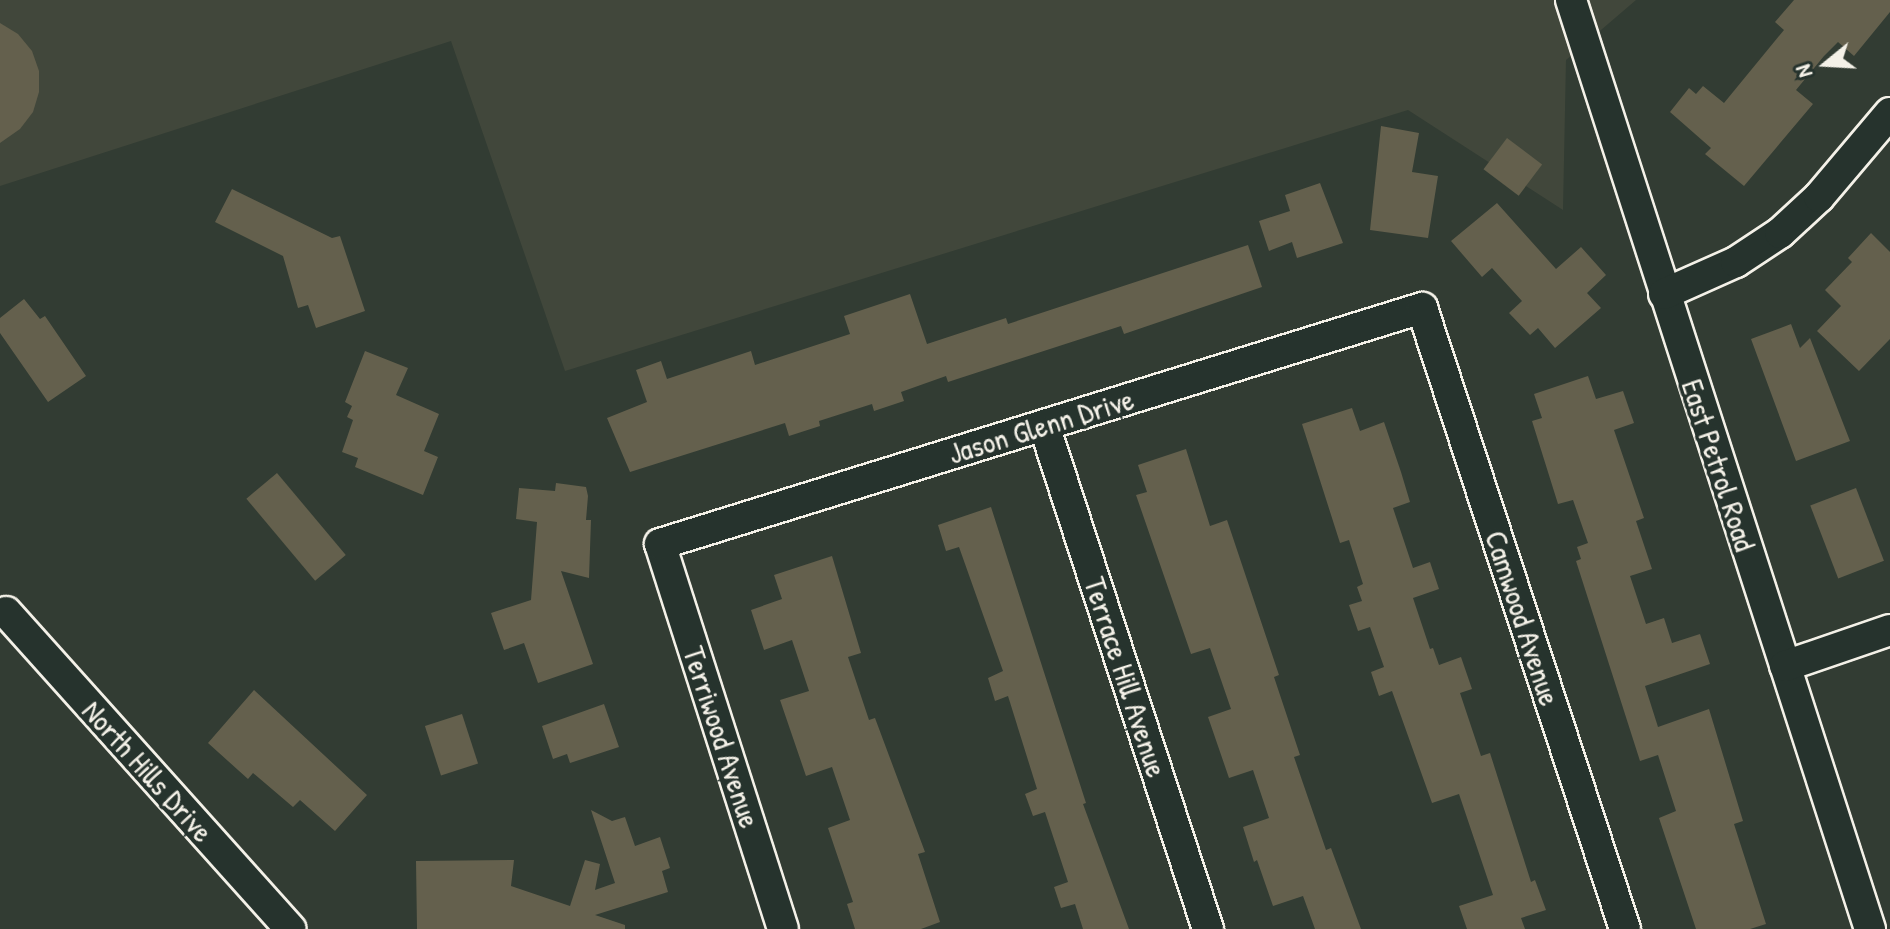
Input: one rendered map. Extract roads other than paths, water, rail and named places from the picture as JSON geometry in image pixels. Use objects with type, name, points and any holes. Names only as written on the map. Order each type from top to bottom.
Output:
[{"type":"street","name":"East Petrol Road","points":[[1571,0],[1870,929]]},
{"type":"street","points":[[1664,294],[1736,262],[1780,233],[1819,197],[1890,113]]},
{"type":"street","name":"Jason Glenn Drive","points":[[660,544],[1422,308]]},
{"type":"street","name":"Camwood Avenue","points":[[1422,308],[1625,929]]},
{"type":"street","name":"Terrace Hill Avenue","points":[[1044,425],[1208,929]]},
{"type":"street","name":"Terriwood Avenue","points":[[660,544],[783,929]]},
{"type":"street","name":"North Hills Drive","points":[[6,612],[290,929]]},
{"type":"street","points":[[1785,666],[1890,630]]}]
